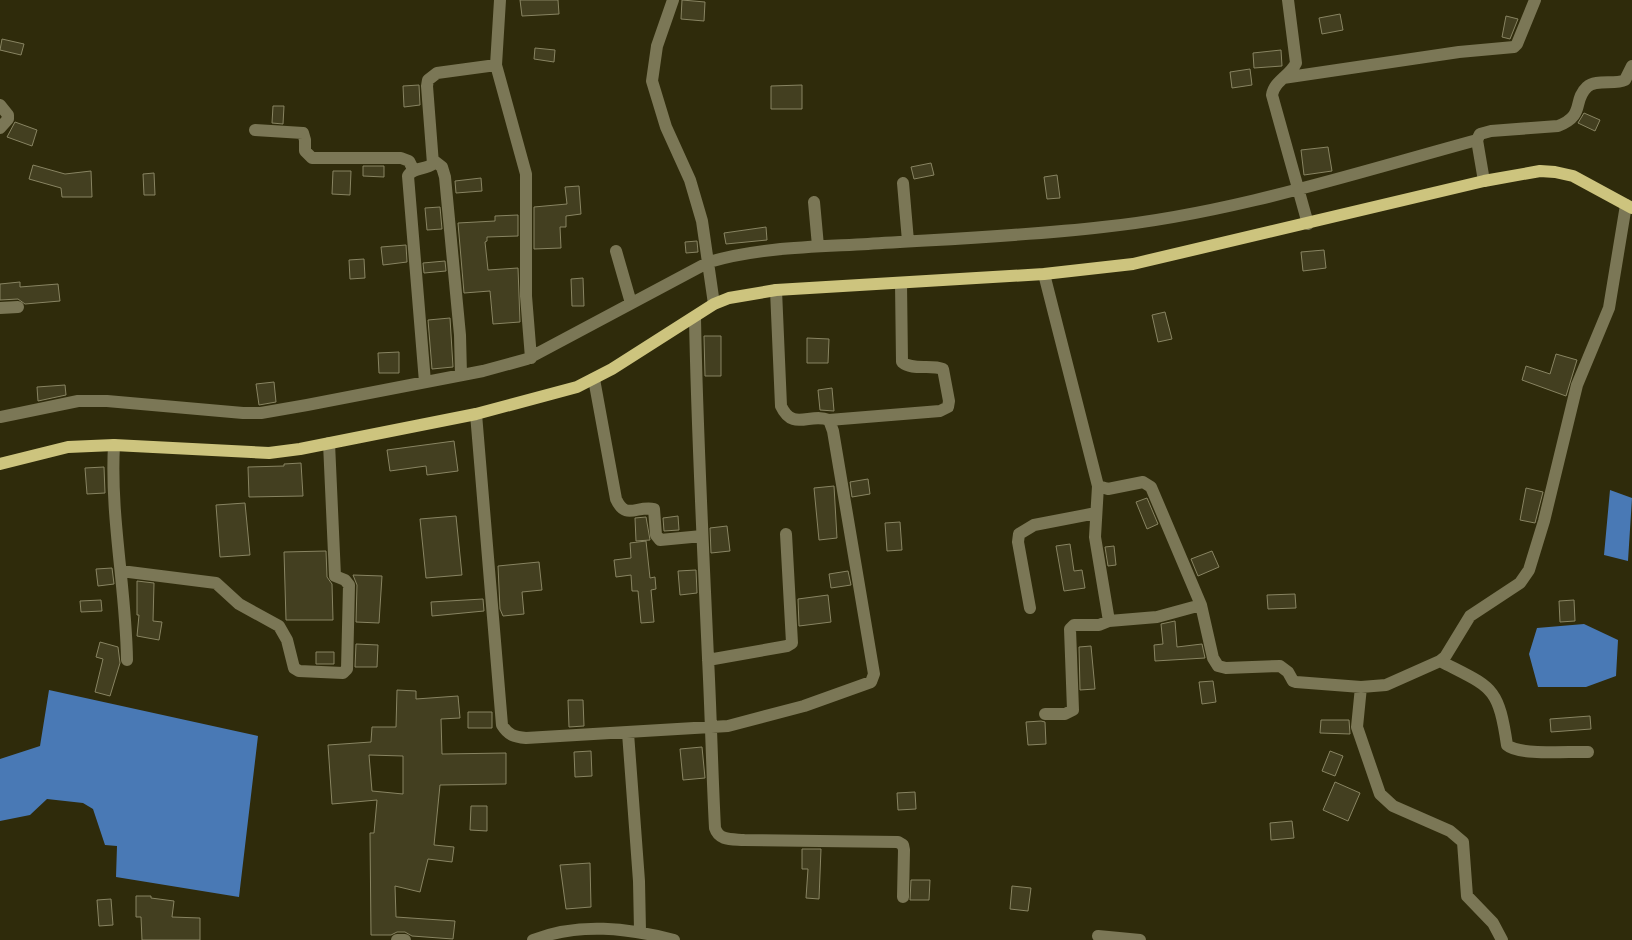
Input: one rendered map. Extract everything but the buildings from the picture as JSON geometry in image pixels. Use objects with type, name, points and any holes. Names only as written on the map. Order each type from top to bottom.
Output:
[{"type":"main road","points":[[0,464],[68,447],[114,446],[269,452],[329,443],[476,414],[559,392],[594,379],[695,318],[714,304],[728,298],[776,290],[1044,274],[1134,264],[1484,181],[1540,171],[1574,176],[1629,207]]},
{"type":"street","points":[[500,0],[496,65],[526,174],[526,296],[531,358]]},
{"type":"street","points":[[673,0],[657,46],[652,81],[666,127],[690,180],[702,221],[714,304]]},
{"type":"street","points":[[1288,0],[1296,63],[1273,90],[1273,104],[1308,224]]},
{"type":"street","points":[[1283,78],[1459,52],[1514,47],[1519,40],[1535,0]]},
{"type":"street","points":[[425,382],[407,185],[408,176],[414,171],[428,168],[433,160],[428,80],[437,73],[496,65]]},
{"type":"street","points":[[1484,181],[1478,145],[1480,134],[1558,126],[1565,123],[1576,115],[1587,87],[1592,84],[1620,82],[1629,78],[1632,66]]},
{"type":"street","points":[[0,105],[8,115],[8,119],[0,128]]},
{"type":"street","points":[[255,130],[303,134],[305,151],[312,158],[401,158],[409,162],[414,171]]},
{"type":"street","points":[[0,417],[78,402],[107,401],[261,413],[461,375],[531,358],[631,304],[709,265],[736,254],[818,246],[1103,227],[1169,218],[1300,196],[1478,145]]},
{"type":"street","points":[[433,160],[442,167],[445,178],[460,335],[461,375]]},
{"type":"street","points":[[903,183],[908,241]]},
{"type":"street","points":[[814,202],[818,246]]},
{"type":"street","points":[[1098,486],[1108,489],[1143,482],[1151,487],[1201,605],[1213,658],[1222,668],[1280,666],[1288,672],[1293,681],[1361,687],[1386,685],[1440,661],[1446,657],[1470,616],[1520,583],[1529,570],[1542,528],[1577,385],[1609,308],[1629,207]]},
{"type":"street","points":[[616,251],[631,304]]},
{"type":"street","points":[[1044,274],[1098,486],[1095,537],[1109,621]]},
{"type":"street","points":[[776,290],[781,406],[789,418],[795,420],[824,418],[829,420],[940,411],[948,407],[949,401],[943,369],[937,366],[910,366],[902,362],[901,283]]},
{"type":"street","points":[[0,308],[18,307]]},
{"type":"street","points":[[695,318],[709,728],[717,835],[722,838],[744,840],[898,842],[903,845],[904,850],[903,897]]},
{"type":"street","points":[[594,379],[616,499],[619,506],[629,511],[654,509],[656,535],[660,540],[702,536]]},
{"type":"street","points":[[476,414],[502,725],[507,733],[521,738],[709,728],[748,722],[804,706],[873,680],[874,674],[829,420]]},
{"type":"street","points":[[122,571],[216,583],[239,604],[279,626],[287,640],[294,668],[299,671],[343,673],[347,669],[349,585],[345,580],[336,576],[329,443]]},
{"type":"street","points":[[114,446],[114,506],[127,618],[128,660]]},
{"type":"street","points":[[1030,608],[1018,542],[1019,534],[1034,526],[1096,513]]},
{"type":"street","points":[[708,660],[787,646],[792,643],[786,534]]},
{"type":"street","points":[[1045,714],[1065,714],[1073,710],[1075,704],[1070,629],[1074,625],[1099,625],[1109,621],[1157,617],[1201,605]]},
{"type":"street","points":[[1440,661],[1485,684],[1493,692],[1500,706],[1507,746],[1510,748],[1521,751],[1588,752]]},
{"type":"street","points":[[1361,687],[1357,727],[1380,794],[1393,806],[1450,831],[1463,842],[1468,896],[1493,923],[1502,940]]},
{"type":"street","points":[[628,733],[639,880],[640,931]]},
{"type":"street","points":[[533,940],[569,931],[595,928],[640,931],[674,940]]},
{"type":"street","points":[[1098,936],[1140,940]]},
{"type":"street","points":[[397,940],[404,940]]},
{"type":"water","points":[[1610,490],[1632,498],[1628,561],[1604,555]]},
{"type":"water","points":[[1584,624],[1618,640],[1616,676],[1586,687],[1538,687],[1529,654],[1537,628]]},
{"type":"water","points":[[49,690],[258,736],[239,897],[116,877],[117,846],[105,845],[93,809],[83,803],[47,799],[30,815],[0,821],[0,759],[40,746]]}]
